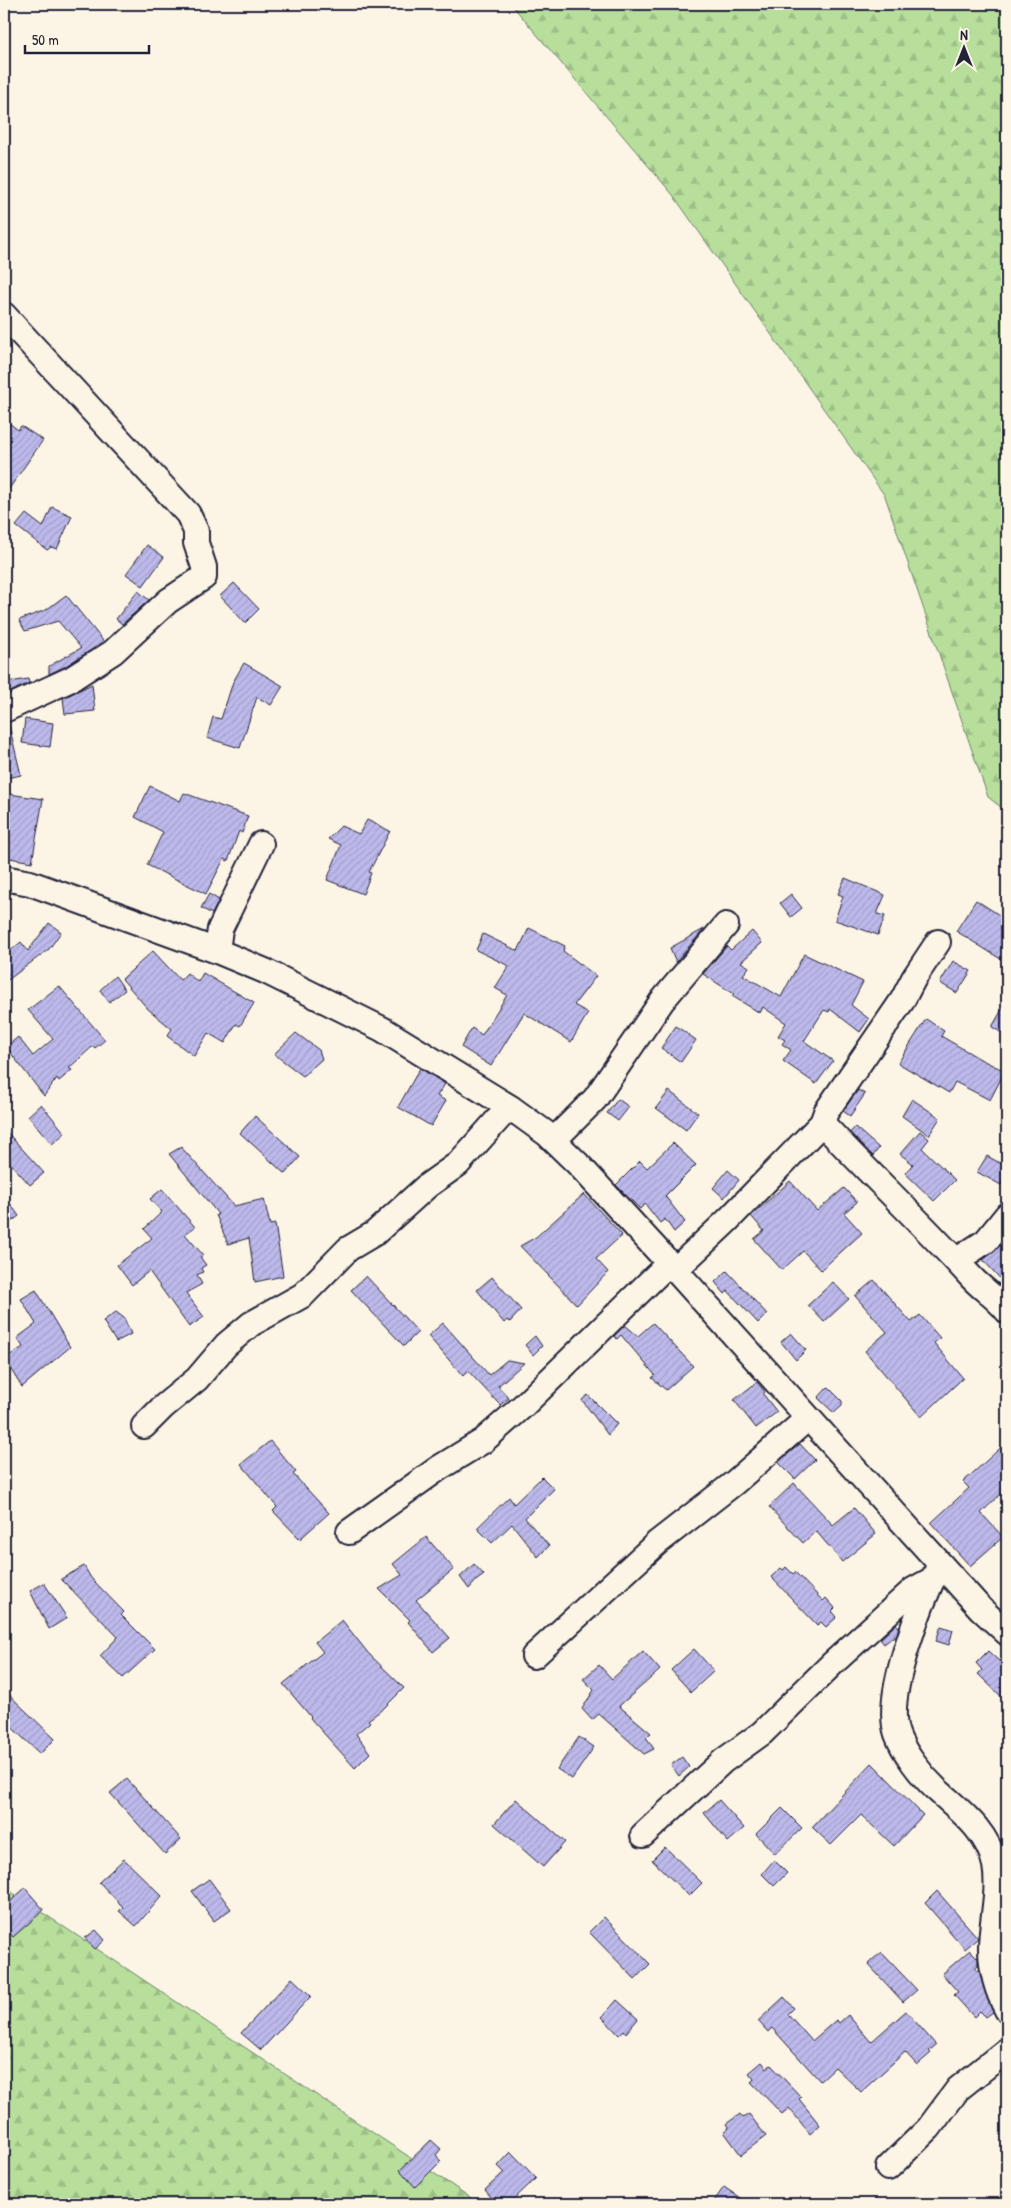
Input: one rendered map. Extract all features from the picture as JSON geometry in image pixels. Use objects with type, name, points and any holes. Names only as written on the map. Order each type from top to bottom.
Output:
[{"type":"street","points":[[4,315],[188,514],[196,531],[196,543],[204,567],[204,577],[168,601],[114,652],[71,678],[4,710]]},
{"type":"street","points":[[217,951],[220,929],[261,844]]},
{"type":"street","points":[[4,878],[30,884],[217,951],[265,971],[382,1029],[511,1108],[554,1140],[672,1266],[808,1418],[937,1572],[1007,1632]]},
{"type":"street","points":[[554,1140],[595,1100],[662,1000],[726,925]]},
{"type":"street","points":[[349,1532],[439,1468],[483,1441],[672,1266],[728,1220],[822,1123],[826,1112],[902,1001],[914,978],[938,942]]},
{"type":"street","points":[[144,1426],[163,1407],[197,1379],[226,1345],[251,1324],[303,1294],[348,1249],[375,1233],[427,1186],[458,1164],[500,1117],[511,1108]]},
{"type":"street","points":[[822,1123],[874,1178],[957,1260],[977,1283],[1007,1311]]},
{"type":"street","points":[[957,1260],[986,1241],[1007,1215]]},
{"type":"street","points":[[534,1656],[657,1543],[734,1483],[808,1418]]},
{"type":"street","points":[[643,1835],[723,1761],[762,1733],[833,1663],[913,1590],[937,1572]]},
{"type":"street","points":[[937,1572],[902,1662],[894,1700],[897,1733],[918,1768],[934,1788],[970,1818],[988,1845],[995,1866],[996,1910],[991,1948],[995,1981],[1007,2010]]},
{"type":"street","points":[[888,2168],[930,2128],[958,2089],[1007,2050]]},
{"type":"green space","points":[[511,4],[1007,4],[1007,812],[988,797],[885,496],[673,195]]},
{"type":"green space","points":[[4,1887],[480,2204],[4,2204]]},
{"type":"building","points":[[4,419],[18,430],[21,426],[43,440],[4,496]]},
{"type":"building","points":[[52,507],[72,516],[57,549],[51,547],[47,550],[16,526],[26,514],[43,527]]},
{"type":"building","points":[[147,545],[164,557],[143,586],[126,574]]},
{"type":"building","points":[[234,583],[259,609],[245,623],[220,596]]},
{"type":"building","points":[[138,591],[149,600],[122,624],[116,619]]},
{"type":"building","points":[[66,595],[104,642],[49,674],[49,666],[81,648],[58,621],[25,631],[19,620],[46,610]]},
{"type":"building","points":[[244,663],[283,686],[271,705],[257,697],[240,748],[207,738],[213,717],[221,719],[233,682]]},
{"type":"building","points":[[28,679],[29,683],[4,695],[4,683]]},
{"type":"building","points":[[92,684],[95,711],[65,714],[63,698]]},
{"type":"building","points":[[25,719],[53,723],[50,747],[22,743]]},
{"type":"building","points":[[4,725],[9,725],[21,775],[7,778],[4,764]]},
{"type":"building","points":[[150,786],[180,801],[184,793],[248,816],[242,833],[239,831],[228,861],[224,859],[206,894],[147,865],[163,832],[135,817]]},
{"type":"building","points":[[9,794],[43,799],[32,862],[4,857],[4,827]]},
{"type":"building","points":[[367,820],[390,831],[369,872],[371,873],[363,894],[327,880],[341,845],[328,839],[341,826],[359,834]]},
{"type":"building","points":[[845,878],[885,895],[877,914],[885,916],[878,935],[835,920],[843,896],[838,894]]},
{"type":"building","points":[[209,894],[219,900],[212,914],[201,908]]},
{"type":"building","points":[[791,894],[802,908],[791,917],[780,903]]},
{"type":"building","points":[[976,900],[1007,920],[1007,963],[956,931]]},
{"type":"building","points":[[49,923],[61,932],[49,949],[4,983],[4,956],[21,942],[28,951]]},
{"type":"building","points":[[529,928],[565,946],[563,951],[596,976],[574,1005],[588,1013],[571,1042],[524,1013],[491,1066],[461,1047],[472,1028],[482,1035],[507,995],[495,988],[509,966],[476,950],[483,934],[518,951]]},
{"type":"building","points":[[704,929],[677,961],[676,962],[670,948]]},
{"type":"building","points":[[752,931],[762,943],[741,962],[749,967],[743,975],[781,997],[804,954],[863,982],[851,1005],[869,1019],[860,1032],[830,1009],[829,1012],[824,1010],[804,1041],[833,1061],[816,1084],[783,1061],[791,1050],[782,1044],[785,1040],[778,1036],[786,1023],[763,1007],[760,1013],[732,996],[734,994],[703,974],[727,946],[731,950]]},
{"type":"building","points":[[153,951],[180,980],[187,973],[198,982],[203,973],[254,1003],[240,1026],[236,1024],[225,1043],[208,1033],[194,1056],[167,1036],[172,1029],[148,1009],[122,979]]},
{"type":"building","points":[[953,961],[971,971],[957,993],[940,983]]},
{"type":"building","points":[[115,976],[125,990],[109,1002],[100,990]]},
{"type":"building","points":[[59,986],[105,1040],[95,1048],[93,1046],[69,1068],[72,1070],[59,1081],[57,1078],[44,1096],[6,1047],[18,1037],[33,1056],[53,1039],[28,1010]]},
{"type":"building","points":[[1007,1001],[1007,1036],[992,1027]]},
{"type":"building","points":[[926,1019],[944,1031],[941,1036],[1005,1071],[990,1100],[955,1082],[949,1093],[898,1063]]},
{"type":"building","points":[[676,1026],[696,1040],[681,1062],[661,1048]]},
{"type":"building","points":[[296,1033],[319,1050],[322,1059],[303,1076],[274,1054]]},
{"type":"building","points":[[420,1068],[445,1084],[437,1096],[446,1101],[431,1126],[398,1107]]},
{"type":"building","points":[[858,1090],[865,1094],[850,1116],[843,1111]]},
{"type":"building","points":[[669,1091],[698,1113],[686,1130],[656,1108]]},
{"type":"building","points":[[618,1099],[629,1107],[618,1121],[607,1113]]},
{"type":"building","points":[[912,1099],[940,1118],[929,1135],[902,1116]]},
{"type":"building","points":[[41,1104],[65,1133],[52,1144],[28,1116]]},
{"type":"building","points":[[255,1116],[300,1157],[285,1174],[240,1133]]},
{"type":"building","points":[[855,1127],[879,1148],[873,1156],[850,1133]]},
{"type":"building","points":[[4,1129],[44,1173],[30,1185],[4,1156]]},
{"type":"building","points":[[920,1131],[929,1139],[922,1148],[955,1180],[934,1201],[905,1173],[913,1164],[900,1154]]},
{"type":"building","points":[[673,1143],[696,1165],[665,1196],[685,1222],[674,1232],[665,1219],[660,1223],[645,1204],[640,1209],[616,1185],[640,1161],[647,1168]]},
{"type":"building","points":[[181,1147],[234,1206],[264,1199],[270,1225],[275,1224],[283,1276],[255,1282],[249,1238],[228,1244],[216,1215],[218,1214],[169,1154]]},
{"type":"building","points":[[987,1156],[1007,1167],[1007,1174],[1001,1185],[977,1172]]},
{"type":"building","points":[[728,1170],[739,1180],[724,1198],[713,1188]]},
{"type":"building","points":[[790,1181],[817,1211],[844,1188],[857,1202],[844,1213],[862,1233],[821,1270],[803,1251],[782,1270],[754,1239],[764,1231],[751,1216]]},
{"type":"building","points":[[162,1189],[195,1227],[185,1234],[203,1255],[200,1257],[206,1265],[201,1268],[203,1272],[197,1275],[202,1284],[186,1293],[204,1317],[189,1327],[149,1271],[132,1285],[117,1265],[152,1238],[144,1229],[162,1212],[150,1199]]},
{"type":"building","points":[[584,1194],[622,1235],[596,1259],[608,1272],[577,1305],[520,1246],[536,1237]]},
{"type":"building","points":[[4,1195],[19,1216],[4,1227]]},
{"type":"building","points":[[1007,1238],[1007,1286],[983,1260]]},
{"type":"building","points":[[727,1271],[767,1314],[758,1323],[728,1291],[725,1294],[715,1282]]},
{"type":"building","points":[[366,1276],[418,1332],[404,1346],[351,1290]]},
{"type":"building","points":[[492,1277],[521,1310],[510,1322],[507,1320],[504,1323],[477,1290]]},
{"type":"building","points":[[874,1280],[911,1322],[920,1315],[940,1338],[934,1343],[963,1378],[921,1417],[865,1351],[887,1332],[855,1296]]},
{"type":"building","points":[[833,1282],[849,1299],[824,1322],[808,1305]]},
{"type":"building","points":[[36,1290],[70,1347],[22,1387],[4,1359],[23,1347],[17,1338],[36,1324],[21,1299]]},
{"type":"building","points":[[116,1312],[124,1318],[131,1334],[116,1342],[103,1321]]},
{"type":"building","points":[[443,1323],[489,1375],[507,1360],[524,1363],[498,1386],[509,1398],[500,1405],[468,1371],[463,1376],[428,1336]]},
{"type":"building","points":[[653,1323],[693,1366],[666,1390],[652,1378],[655,1375],[621,1335],[617,1339],[614,1336],[625,1325],[638,1336]]},
{"type":"building","points":[[791,1333],[806,1350],[796,1360],[781,1342]]},
{"type":"building","points":[[535,1336],[542,1346],[533,1355],[525,1345]]},
{"type":"building","points":[[757,1382],[765,1392],[763,1394],[777,1412],[756,1428],[734,1400]]},
{"type":"building","points":[[828,1387],[842,1401],[842,1406],[834,1413],[818,1398]]},
{"type":"building","points":[[588,1395],[617,1424],[608,1435],[582,1400]]},
{"type":"building","points":[[270,1441],[296,1472],[293,1474],[329,1513],[300,1539],[273,1511],[277,1507],[241,1464]]},
{"type":"building","points":[[1007,1442],[1007,1488],[981,1513],[1003,1537],[970,1566],[931,1523],[969,1488],[963,1482]]},
{"type":"building","points":[[800,1444],[815,1460],[795,1479],[778,1462]]},
{"type":"building","points":[[542,1477],[554,1489],[525,1518],[549,1546],[538,1557],[512,1524],[492,1543],[477,1528],[509,1497],[514,1504]]},
{"type":"building","points":[[794,1483],[833,1525],[854,1508],[876,1534],[842,1562],[816,1531],[803,1543],[769,1507]]},
{"type":"building","points":[[426,1537],[454,1569],[416,1600],[450,1638],[433,1652],[408,1622],[410,1620],[379,1589],[402,1575],[393,1564]]},
{"type":"building","points":[[474,1564],[484,1575],[469,1589],[460,1577]]},
{"type":"building","points":[[84,1566],[91,1578],[124,1612],[121,1615],[155,1649],[123,1678],[100,1656],[118,1637],[61,1579]]},
{"type":"building","points":[[786,1567],[793,1574],[795,1572],[823,1601],[826,1598],[835,1608],[832,1611],[837,1617],[826,1627],[821,1622],[817,1625],[771,1577],[781,1568],[783,1570]]},
{"type":"building","points":[[44,1583],[67,1618],[49,1629],[30,1591]]},
{"type":"building","points":[[342,1620],[368,1653],[404,1688],[384,1708],[368,1720],[370,1722],[356,1734],[370,1753],[355,1768],[310,1718],[283,1684],[323,1652],[315,1642]]},
{"type":"building","points":[[896,1624],[899,1627],[897,1634],[884,1644],[880,1639]]},
{"type":"building","points":[[941,1626],[953,1630],[949,1645],[936,1641]]},
{"type":"building","points":[[694,1649],[714,1671],[691,1692],[671,1670]]},
{"type":"building","points":[[643,1651],[660,1670],[619,1706],[651,1733],[646,1737],[654,1749],[644,1754],[599,1714],[592,1720],[582,1709],[594,1690],[583,1679],[599,1665],[612,1679]]},
{"type":"building","points":[[988,1651],[1000,1662],[1007,1654],[1007,1702],[978,1674],[982,1670],[976,1663]]},
{"type":"building","points":[[4,1690],[55,1739],[40,1754],[4,1720]]},
{"type":"building","points":[[579,1737],[594,1747],[572,1779],[557,1769]]},
{"type":"building","points":[[682,1757],[689,1767],[679,1776],[671,1765]]},
{"type":"building","points":[[872,1763],[923,1815],[894,1846],[861,1815],[831,1845],[812,1827]]},
{"type":"building","points":[[127,1779],[181,1839],[165,1854],[110,1793]]},
{"type":"building","points":[[516,1799],[565,1842],[543,1867],[494,1824]]},
{"type":"building","points":[[719,1800],[744,1828],[728,1842],[704,1813]]},
{"type":"building","points":[[782,1808],[802,1828],[775,1854],[756,1834]]},
{"type":"building","points":[[665,1847],[702,1883],[689,1896],[652,1860]]},
{"type":"building","points":[[124,1859],[162,1896],[136,1926],[119,1911],[123,1907],[99,1882]]},
{"type":"building","points":[[774,1860],[787,1873],[774,1886],[762,1874]]},
{"type":"building","points":[[209,1879],[231,1909],[214,1921],[192,1891]]},
{"type":"building","points":[[25,1888],[44,1910],[13,1937],[4,1927],[4,1907]]},
{"type":"building","points":[[937,1891],[978,1938],[965,1949],[925,1903]]},
{"type":"building","points":[[604,1917],[650,1964],[635,1979],[589,1932]]},
{"type":"building","points":[[96,1930],[105,1940],[95,1949],[85,1938]]},
{"type":"building","points":[[970,1950],[978,1958],[978,1965],[975,1968],[980,1973],[993,2012],[986,2017],[980,2011],[974,2017],[954,1995],[958,1992],[942,1974]]},
{"type":"building","points":[[881,1952],[917,1990],[903,2002],[868,1964]]},
{"type":"building","points":[[292,1978],[311,1996],[261,2050],[241,2033]]},
{"type":"building","points":[[784,1997],[794,2008],[788,2014],[812,2041],[836,2020],[839,2023],[848,2015],[871,2042],[906,2011],[936,2045],[929,2051],[931,2053],[917,2065],[905,2052],[861,2092],[835,2067],[820,2081],[772,2028],[768,2032],[758,2021]]},
{"type":"building","points":[[617,2000],[638,2019],[626,2033],[624,2030],[619,2035],[602,2017]]},
{"type":"building","points":[[762,2062],[767,2068],[771,2065],[801,2097],[799,2099],[820,2125],[810,2134],[789,2108],[782,2114],[751,2082],[754,2079],[749,2073]]},
{"type":"building","points":[[740,2114],[743,2118],[749,2114],[766,2136],[741,2155],[724,2132],[729,2128],[726,2124]]},
{"type":"building","points":[[431,2140],[441,2149],[436,2155],[441,2161],[415,2187],[400,2170]]},
{"type":"building","points":[[511,2152],[536,2178],[509,2204],[497,2204],[485,2190],[504,2172],[498,2166]]},
{"type":"building","points":[[724,2187],[749,2204],[712,2204]]}]
